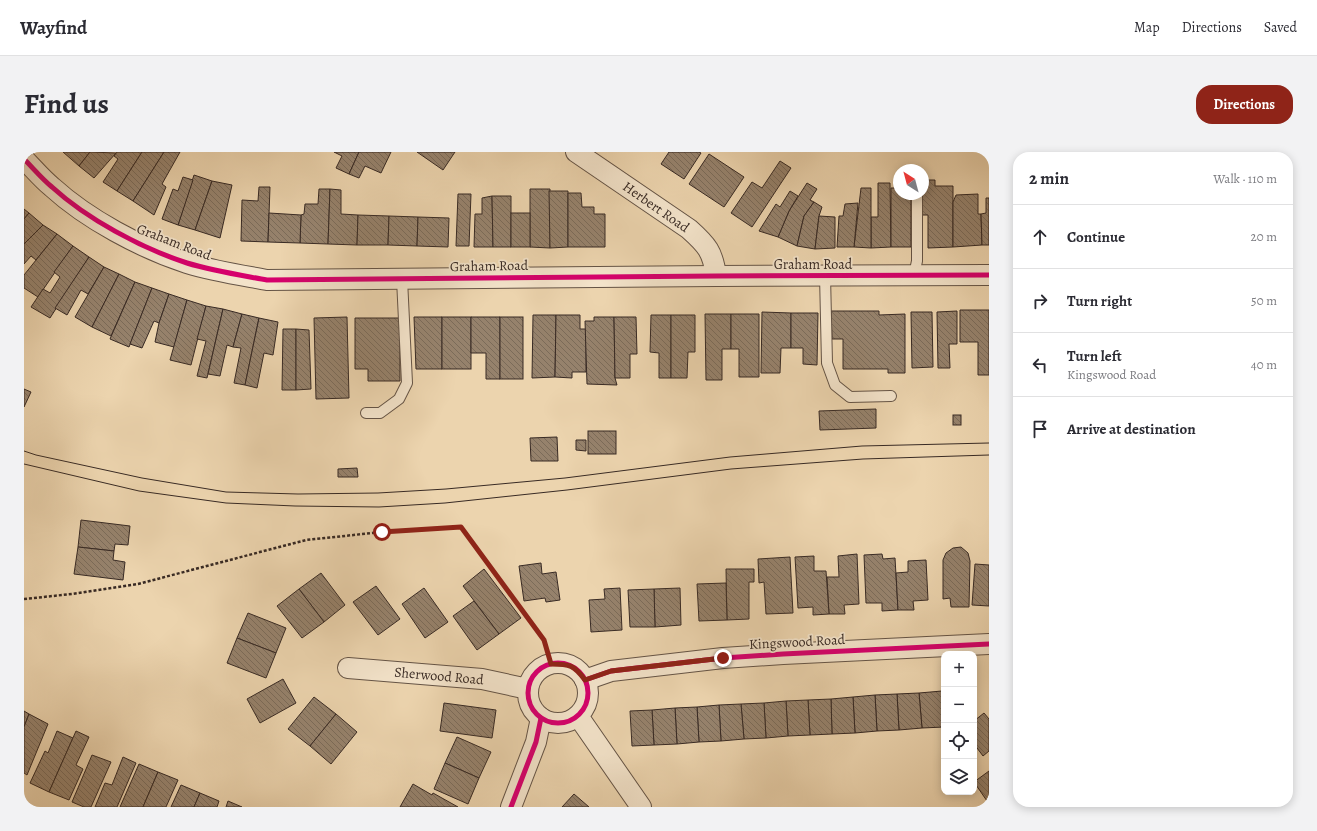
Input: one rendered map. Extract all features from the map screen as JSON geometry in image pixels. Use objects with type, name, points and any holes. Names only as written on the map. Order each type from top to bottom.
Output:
[{"type":"street","name":"Herbert Road","points":[[576,152],[689,229],[705,243],[714,261],[716,276]]},
{"type":"street","name":"Graham Road","points":[[24,159],[52,187],[90,216],[150,248],[186,263],[222,272],[267,280],[989,275]]},
{"type":"street","name":"Kingswood Road","points":[[585,680],[611,671],[723,658],[989,644]]},
{"type":"street","points":[[551,664],[565,664],[577,670],[585,680],[588,693],[585,705],[578,716],[566,722],[554,723],[541,718],[533,711],[528,700],[528,689],[532,678],[540,668],[551,664]]},
{"type":"street","name":"Sherwood Road","points":[[348,668],[482,680],[528,689]]},
{"type":"street","points":[[578,716],[641,807]]},
{"type":"street","points":[[511,807],[536,742],[541,718]]},
{"type":"lane","points":[[914,275],[917,261],[916,200]]},
{"type":"lane","points":[[825,275],[827,364],[836,385],[850,397],[891,396]]},
{"type":"lane","points":[[366,413],[380,413],[399,399],[407,383],[402,279]]},
{"type":"path","points":[[24,599],[72,594],[138,584],[306,540],[382,532],[461,527],[544,640],[551,664]]},
{"type":"building","points":[[63,152],[90,152],[79,166]]},
{"type":"building","points":[[90,152],[116,153],[94,178],[79,166]]},
{"type":"building","points":[[117,152],[142,152],[117,191],[103,182],[118,159],[114,156]]},
{"type":"building","points":[[142,152],[164,152],[133,201],[117,191]]},
{"type":"building","points":[[164,152],[180,152],[162,184],[166,187],[154,215],[133,201]]},
{"type":"building","points":[[334,152],[359,152],[349,174],[336,168],[342,156]]},
{"type":"building","points":[[359,152],[391,152],[381,173],[365,166],[359,178],[349,174]]},
{"type":"building","points":[[417,152],[455,152],[443,170]]},
{"type":"building","points":[[669,152],[701,153],[684,179],[661,164]]},
{"type":"building","points":[[709,154],[744,177],[724,207],[689,184]]},
{"type":"building","points":[[780,161],[791,168],[752,227],[731,213],[752,182],[762,188]]},
{"type":"building","points":[[194,175],[212,181],[195,230],[178,225]]},
{"type":"building","points":[[183,177],[193,180],[178,225],[162,219],[173,189],[178,191]]},
{"type":"building","points":[[929,180],[935,180],[935,186],[953,186],[953,247],[928,248],[928,215],[922,215],[922,200],[929,200]]},
{"type":"building","points":[[212,181],[232,185],[220,238],[195,230]]},
{"type":"building","points":[[807,183],[817,189],[810,200],[814,202],[804,216],[797,246],[778,237],[789,211]]},
{"type":"building","points":[[878,183],[890,183],[891,247],[871,248],[871,217],[878,217]]},
{"type":"building","points":[[259,187],[270,187],[268,242],[241,241],[242,200],[258,201]]},
{"type":"building","points":[[861,188],[871,188],[871,248],[854,247]]},
{"type":"building","points":[[891,188],[893,188],[893,200],[911,200],[911,247],[891,247]]},
{"type":"building","points":[[319,189],[330,189],[328,244],[300,243],[301,215],[304,214],[305,204],[318,204]]},
{"type":"building","points":[[330,189],[341,190],[341,214],[358,215],[357,245],[328,244]]},
{"type":"building","points":[[530,189],[550,189],[550,248],[530,247]]},
{"type":"building","points":[[549,191],[568,191],[568,247],[550,248]]},
{"type":"building","points":[[790,191],[798,196],[789,211],[778,237],[759,231],[776,204],[780,207]]},
{"type":"building","points":[[568,193],[581,193],[582,207],[594,207],[594,214],[605,214],[605,247],[568,247]]},
{"type":"building","points":[[458,194],[471,194],[469,246],[456,246]]},
{"type":"building","points":[[978,194],[978,214],[981,214],[982,245],[953,247],[953,202],[956,195]]},
{"type":"building","points":[[492,196],[493,247],[474,247],[475,214],[482,214],[482,198]]},
{"type":"building","points":[[492,196],[511,196],[511,247],[493,247]]},
{"type":"building","points":[[986,198],[989,198],[989,245],[982,245],[981,214],[986,213]]},
{"type":"building","points":[[814,202],[822,207],[819,216],[815,249],[797,246],[804,216]]},
{"type":"building","points":[[858,203],[854,247],[837,247],[839,216],[843,216],[845,204]]},
{"type":"building","points":[[24,209],[29,213],[24,219]]},
{"type":"building","points":[[29,213],[43,225],[24,244],[24,219]]},
{"type":"building","points":[[269,213],[301,215],[300,243],[268,242]]},
{"type":"building","points":[[511,213],[530,213],[530,247],[511,247]]},
{"type":"building","points":[[358,215],[389,216],[388,245],[357,245]]},
{"type":"building","points":[[389,216],[418,217],[417,246],[388,245]]},
{"type":"building","points":[[819,216],[835,217],[835,248],[815,249]]},
{"type":"building","points":[[418,217],[449,218],[448,247],[417,246]]},
{"type":"building","points":[[43,225],[57,234],[36,260],[31,256],[24,264],[24,244]]},
{"type":"building","points":[[57,234],[73,246],[38,297],[24,288],[24,275]]},
{"type":"building","points":[[73,246],[89,257],[50,318],[31,307],[43,289],[50,293],[60,277],[54,272]]},
{"type":"building","points":[[89,257],[104,267],[88,294],[81,290],[67,315],[55,308]]},
{"type":"building","points":[[104,267],[119,274],[92,327],[75,317]]},
{"type":"building","points":[[119,274],[135,282],[111,336],[92,327]]},
{"type":"building","points":[[135,282],[152,288],[129,347],[110,339]]},
{"type":"building","points":[[152,288],[169,294],[159,323],[154,321],[142,348],[130,344]]},
{"type":"building","points":[[169,294],[187,300],[174,347],[155,342],[159,323]]},
{"type":"building","points":[[187,300],[206,306],[191,365],[170,360]]},
{"type":"building","points":[[206,306],[223,309],[207,378],[197,376],[206,341],[197,339]]},
{"type":"building","points":[[223,309],[242,314],[233,347],[227,345],[220,376],[208,374]]},
{"type":"building","points":[[960,310],[989,310],[989,375],[978,375],[978,342],[960,342]]},
{"type":"building","points":[[831,311],[879,311],[879,315],[905,314],[905,373],[888,373],[888,369],[843,369],[843,339],[832,339]]},
{"type":"building","points":[[957,311],[957,344],[949,344],[950,368],[938,368],[937,312]]},
{"type":"building","points":[[762,312],[791,313],[791,348],[781,348],[780,373],[761,373]]},
{"type":"building","points":[[911,312],[932,312],[933,367],[912,368]]},
{"type":"building","points":[[791,313],[818,313],[817,365],[803,364],[803,348],[791,348]]},
{"type":"building","points":[[242,314],[259,318],[245,385],[234,383],[241,348],[233,347]]},
{"type":"building","points":[[705,314],[731,314],[731,349],[722,349],[722,380],[706,380]]},
{"type":"building","points":[[731,314],[759,314],[759,377],[739,377],[739,349],[731,349]]},
{"type":"building","points":[[533,315],[556,315],[555,377],[532,378]]},
{"type":"building","points":[[556,315],[580,315],[580,329],[586,329],[586,372],[572,372],[572,378],[555,377]]},
{"type":"building","points":[[651,315],[671,315],[671,378],[659,378],[659,353],[650,352]]},
{"type":"building","points":[[671,315],[695,315],[695,352],[688,352],[687,378],[671,378]]},
{"type":"building","points":[[347,317],[349,398],[316,399],[314,318]]},
{"type":"building","points":[[414,317],[442,317],[442,369],[416,369]]},
{"type":"building","points":[[442,317],[471,317],[471,369],[442,369]]},
{"type":"building","points":[[471,317],[500,317],[500,379],[486,379],[486,353],[471,353]]},
{"type":"building","points":[[500,317],[523,317],[523,379],[500,379]]},
{"type":"building","points":[[594,317],[614,317],[615,378],[617,385],[587,384],[585,321],[594,321]]},
{"type":"building","points":[[614,317],[636,317],[637,354],[630,354],[630,378],[615,378]]},
{"type":"building","points":[[259,318],[278,322],[273,355],[264,353],[257,388],[245,385]]},
{"type":"building","points":[[355,318],[400,318],[400,381],[368,381],[368,369],[355,369]]},
{"type":"building","points":[[283,329],[296,329],[296,390],[282,390]]},
{"type":"building","points":[[296,329],[309,330],[311,389],[296,390]]},
{"type":"building","points":[[24,389],[31,392],[24,407]]},
{"type":"building","points":[[876,409],[876,428],[820,430],[819,411]]},
{"type":"building","points":[[953,415],[961,415],[961,425],[953,425]]},
{"type":"building","points":[[588,431],[616,431],[616,454],[588,454]]},
{"type":"building","points":[[557,437],[558,461],[531,461],[530,438]]},
{"type":"building","points":[[576,440],[586,440],[586,451],[576,450]]},
{"type":"building","points":[[357,468],[358,477],[338,477],[338,469]]},
{"type":"building","points":[[81,520],[130,526],[128,545],[115,544],[114,551],[78,547]]},
{"type":"building","points":[[78,547],[114,551],[113,560],[125,562],[123,580],[74,574]]},
{"type":"building","points":[[961,547],[968,553],[970,561],[969,607],[951,607],[950,598],[943,599],[943,560],[946,553],[953,548]]},
{"type":"building","points":[[857,554],[859,604],[844,605],[845,614],[829,614],[827,577],[839,577],[838,556]]},
{"type":"building","points":[[882,554],[883,559],[895,558],[898,610],[882,611],[882,603],[866,603],[864,555]]},
{"type":"building","points":[[814,556],[814,571],[826,571],[829,614],[813,615],[813,607],[798,608],[795,557]]},
{"type":"building","points":[[790,557],[793,613],[766,614],[764,582],[759,583],[758,559]]},
{"type":"building","points":[[926,560],[928,600],[913,601],[914,610],[898,610],[896,573],[908,572],[908,561]]},
{"type":"building","points":[[541,563],[542,574],[556,572],[560,600],[546,602],[545,598],[524,601],[519,566]]},
{"type":"building","points":[[975,564],[989,565],[989,606],[972,605]]},
{"type":"building","points":[[484,569],[521,618],[499,634],[463,586]]},
{"type":"building","points":[[726,569],[754,569],[754,582],[749,582],[749,619],[727,620]]},
{"type":"building","points":[[321,573],[345,605],[324,622],[299,589]]},
{"type":"building","points":[[726,583],[727,620],[699,621],[697,584]]},
{"type":"building","points":[[376,586],[400,619],[378,635],[353,602]]},
{"type":"building","points":[[424,588],[448,622],[425,638],[402,604]]},
{"type":"building","points":[[620,588],[622,630],[591,632],[589,600],[605,599],[604,589]]},
{"type":"building","points":[[680,588],[681,625],[655,627],[654,589]]},
{"type":"building","points":[[299,589],[324,622],[302,638],[277,606]]},
{"type":"building","points":[[654,589],[655,627],[630,627],[628,590]]},
{"type":"building","points":[[474,601],[499,634],[477,650],[453,616]]},
{"type":"building","points":[[248,613],[286,628],[276,653],[237,638]]},
{"type":"building","points":[[237,638],[276,653],[266,678],[227,663]]},
{"type":"building","points":[[283,679],[296,703],[260,723],[247,699]]},
{"type":"building","points":[[941,691],[941,727],[922,728],[919,693]]},
{"type":"building","points":[[919,693],[922,728],[899,730],[897,694]]},
{"type":"building","points":[[897,694],[899,730],[877,731],[875,695]]},
{"type":"building","points":[[875,695],[877,731],[855,733],[853,697]]},
{"type":"building","points":[[314,697],[336,714],[310,746],[288,729]]},
{"type":"building","points":[[853,697],[855,733],[832,734],[831,699]]},
{"type":"building","points":[[831,699],[832,734],[810,735],[808,700]]},
{"type":"building","points":[[808,700],[810,735],[788,736],[786,701]]},
{"type":"building","points":[[786,701],[788,736],[766,738],[764,703]]},
{"type":"building","points":[[444,703],[496,710],[492,738],[440,731]]},
{"type":"building","points":[[764,703],[766,738],[744,739],[741,704]]},
{"type":"building","points":[[741,704],[744,739],[721,741],[719,705]]},
{"type":"building","points":[[719,705],[721,741],[699,742],[697,707]]},
{"type":"building","points":[[697,707],[699,742],[677,744],[675,708]]},
{"type":"building","points":[[675,708],[677,744],[654,745],[652,710]]},
{"type":"building","points":[[652,710],[654,745],[632,746],[630,711]]},
{"type":"building","points":[[24,711],[29,714],[24,727]]},
{"type":"building","points":[[984,713],[989,719],[989,751],[983,756],[977,748],[977,719]]},
{"type":"building","points":[[29,714],[48,724],[27,775],[24,773],[24,727]]},
{"type":"building","points":[[336,714],[357,732],[331,764],[310,746]]},
{"type":"building","points":[[57,731],[73,738],[49,792],[30,783],[45,751],[48,753]]},
{"type":"building","points":[[76,731],[89,737],[76,765],[83,769],[69,800],[49,792]]},
{"type":"building","points":[[457,737],[491,752],[479,778],[445,763]]},
{"type":"building","points":[[92,755],[111,762],[91,807],[84,807],[72,802]]},
{"type":"building","points":[[123,757],[136,763],[117,807],[95,807],[105,783],[112,785]]},
{"type":"building","points":[[445,763],[479,778],[468,804],[434,789]]},
{"type":"building","points":[[139,764],[158,772],[143,807],[120,807]]},
{"type":"building","points":[[989,771],[989,799],[987,801],[977,786],[977,780]]},
{"type":"building","points":[[158,772],[178,780],[166,807],[143,807]]},
{"type":"building","points":[[413,784],[432,795],[433,793],[458,807],[400,807]]},
{"type":"building","points":[[181,785],[200,793],[194,807],[171,807]]},
{"type":"building","points":[[200,793],[219,801],[217,807],[194,807]]},
{"type":"building","points":[[574,794],[589,807],[562,807]]},
{"type":"building","points":[[228,801],[242,807],[226,807]]},
{"type":"tram line","points":[[24,451],[36,455],[142,478],[226,492],[298,494],[378,493],[446,489],[565,478],[730,457],[862,446],[989,443]]},
{"type":"tram line","points":[[24,464],[139,491],[226,503],[379,507],[445,503],[567,490],[731,469],[863,459],[989,455]]},
{"type":"cycle path","points":[[24,159],[45,181],[66,199],[98,221],[133,241],[169,257],[197,266],[267,280],[989,275]]},
{"type":"cycle path","points":[[585,680],[611,671],[723,658],[989,644]]},
{"type":"cycle path","points":[[558,663],[575,668],[583,676],[588,693],[583,710],[575,718],[558,723],[541,718],[533,710],[528,693],[533,676],[541,668],[558,663]]},
{"type":"cycle path","points":[[511,807],[536,742],[541,718]]},
{"type":"route","points":[[382,532],[461,527],[544,640],[551,664],[565,664],[577,670],[585,680],[611,671],[723,658]]}]
